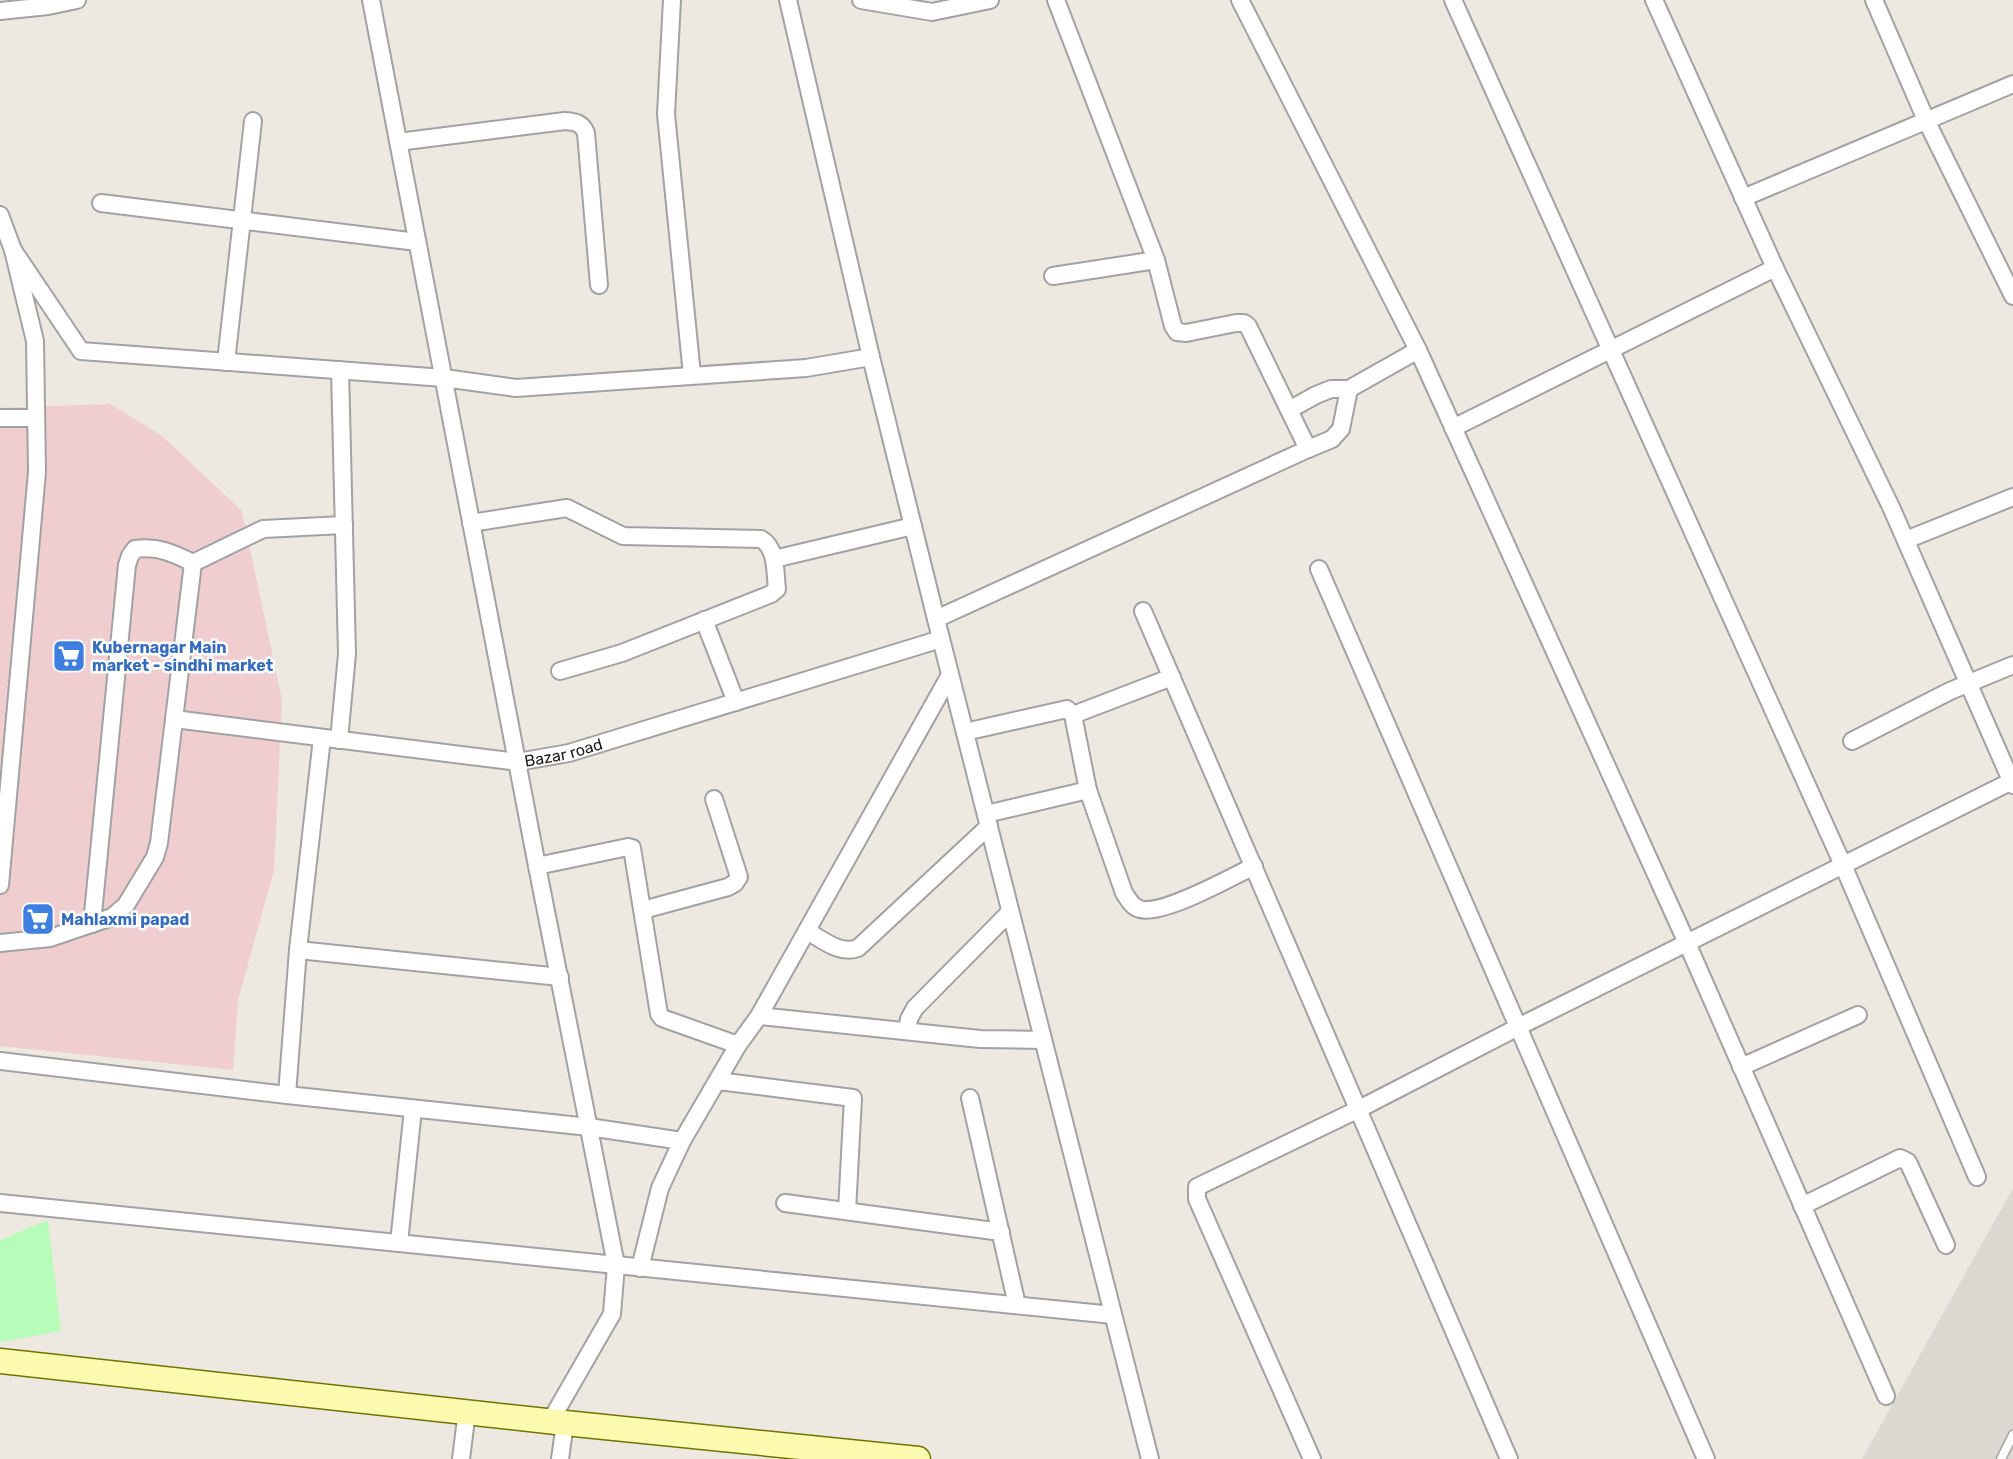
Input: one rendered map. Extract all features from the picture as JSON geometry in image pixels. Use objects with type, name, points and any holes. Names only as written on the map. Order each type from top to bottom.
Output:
[{"type":"street","points":[[0,11],[48,6],[77,0]]},
{"type":"street","points":[[371,0],[616,1265],[612,1314],[558,1422],[560,1459]]},
{"type":"street","points":[[672,0],[666,114],[692,375]]},
{"type":"street","points":[[788,0],[871,357],[964,732],[1150,1459]]},
{"type":"street","points":[[861,0],[888,2],[932,12],[990,0]]},
{"type":"street","points":[[1056,0],[1156,260],[1174,330],[1186,333],[1244,322],[1308,448]]},
{"type":"street","points":[[1240,0],[1418,351],[1687,943],[1886,1396]]},
{"type":"street","points":[[1453,0],[1843,865],[1977,1177]]},
{"type":"street","points":[[1312,1459],[1197,1199],[1197,1187],[1359,1109],[1843,865],[2012,783],[1906,540],[1775,268],[1654,0]]},
{"type":"street","points":[[1874,0],[1926,120],[2013,296]]},
{"type":"street","points":[[1743,198],[2013,84]]},
{"type":"street","points":[[226,362],[253,121]]},
{"type":"street","points":[[398,142],[565,121],[583,126],[586,133],[599,285]]},
{"type":"street","points":[[101,203],[417,242]]},
{"type":"street","points":[[0,215],[13,250],[35,341],[37,472],[0,885]]},
{"type":"street","points":[[13,250],[81,351],[444,378],[516,388],[806,368],[871,357]]},
{"type":"street","points":[[1053,276],[1156,260]]},
{"type":"street","points":[[1453,428],[1775,268]]},
{"type":"street","points":[[1289,410],[1316,394],[1331,389],[1349,389],[1418,351]]},
{"type":"street","points":[[339,740],[347,654],[340,370]]},
{"type":"street","points":[[936,619],[1332,439],[1341,429],[1349,389]]},
{"type":"street","points":[[0,418],[36,418]]},
{"type":"street","points":[[1906,540],[2013,497]]},
{"type":"street","points":[[471,523],[567,508],[623,536],[761,539],[769,545],[774,559],[777,589],[771,594],[622,653],[560,671]]},
{"type":"street","points":[[193,563],[263,529],[344,525]]},
{"type":"street","points":[[774,559],[913,526]]},
{"type":"street","points":[[92,924],[127,564],[135,549],[144,548],[158,548],[172,552],[193,563]]},
{"type":"street","points":[[0,943],[50,938],[112,916],[126,905],[155,857],[159,843],[193,563]]},
{"type":"street","points":[[1319,569],[1706,1459]]},
{"type":"street","points":[[1143,611],[1509,1459]]},
{"type":"street","points":[[704,620],[736,702]]},
{"type":"street","name":"Bazar road","points":[[174,719],[518,762],[569,753],[941,639]]},
{"type":"street","points":[[1852,741],[1950,691],[2013,665]]},
{"type":"street","points":[[640,1268],[660,1188],[682,1141],[738,1045],[759,1016],[950,675]]},
{"type":"street","points":[[1073,715],[1172,677]]},
{"type":"street","points":[[964,732],[1068,709],[1073,715],[1088,790],[1125,893],[1133,906],[1142,910],[1159,908],[1187,898],[1254,866]]},
{"type":"street","points":[[287,1095],[298,950],[322,738]]},
{"type":"street","points":[[807,931],[842,951],[858,948],[987,820],[1088,790]]},
{"type":"street","points":[[643,910],[735,884],[739,872],[714,799]]},
{"type":"street","points":[[537,866],[628,847],[633,848],[659,1014],[662,1018],[738,1045]]},
{"type":"street","points":[[907,1031],[909,1019],[915,1008],[1010,912]]},
{"type":"street","points":[[298,950],[560,977]]},
{"type":"street","points":[[1742,1067],[1858,1015]]},
{"type":"street","points":[[759,1016],[980,1039],[1043,1040]]},
{"type":"street","points":[[0,1061],[287,1095],[589,1127],[682,1141]]},
{"type":"street","points":[[718,1081],[853,1098],[847,1211]]},
{"type":"street","points":[[970,1098],[1017,1305]]},
{"type":"street","points":[[399,1243],[414,1109]]},
{"type":"street","points":[[1802,1206],[1900,1158],[1904,1159],[1908,1162],[1946,1245]]},
{"type":"street","points":[[0,1203],[1113,1315]]},
{"type":"street","points":[[785,1203],[1001,1232]]},
{"type":"street","points":[[0,1361],[918,1459]]},
{"type":"street","points":[[461,1459],[467,1411]]},
{"type":"lane","points":[[2001,1459],[2013,1435]]},
{"type":"shaded area","points":[[110,404],[162,436],[242,511],[282,700],[274,870],[238,1000],[233,1070],[0,1046],[0,408]]},
{"type":"shaded area","points":[[2013,1188],[2013,1459],[1862,1459]]},
{"type":"green space","points":[[48,1220],[61,1331],[0,1342],[0,1240]]},
{"type":"place","name":"Kubernagar Main market - sindhi market","points":[[69,656]]},
{"type":"place","name":"Mahlaxmi papad","points":[[38,919]]}]
